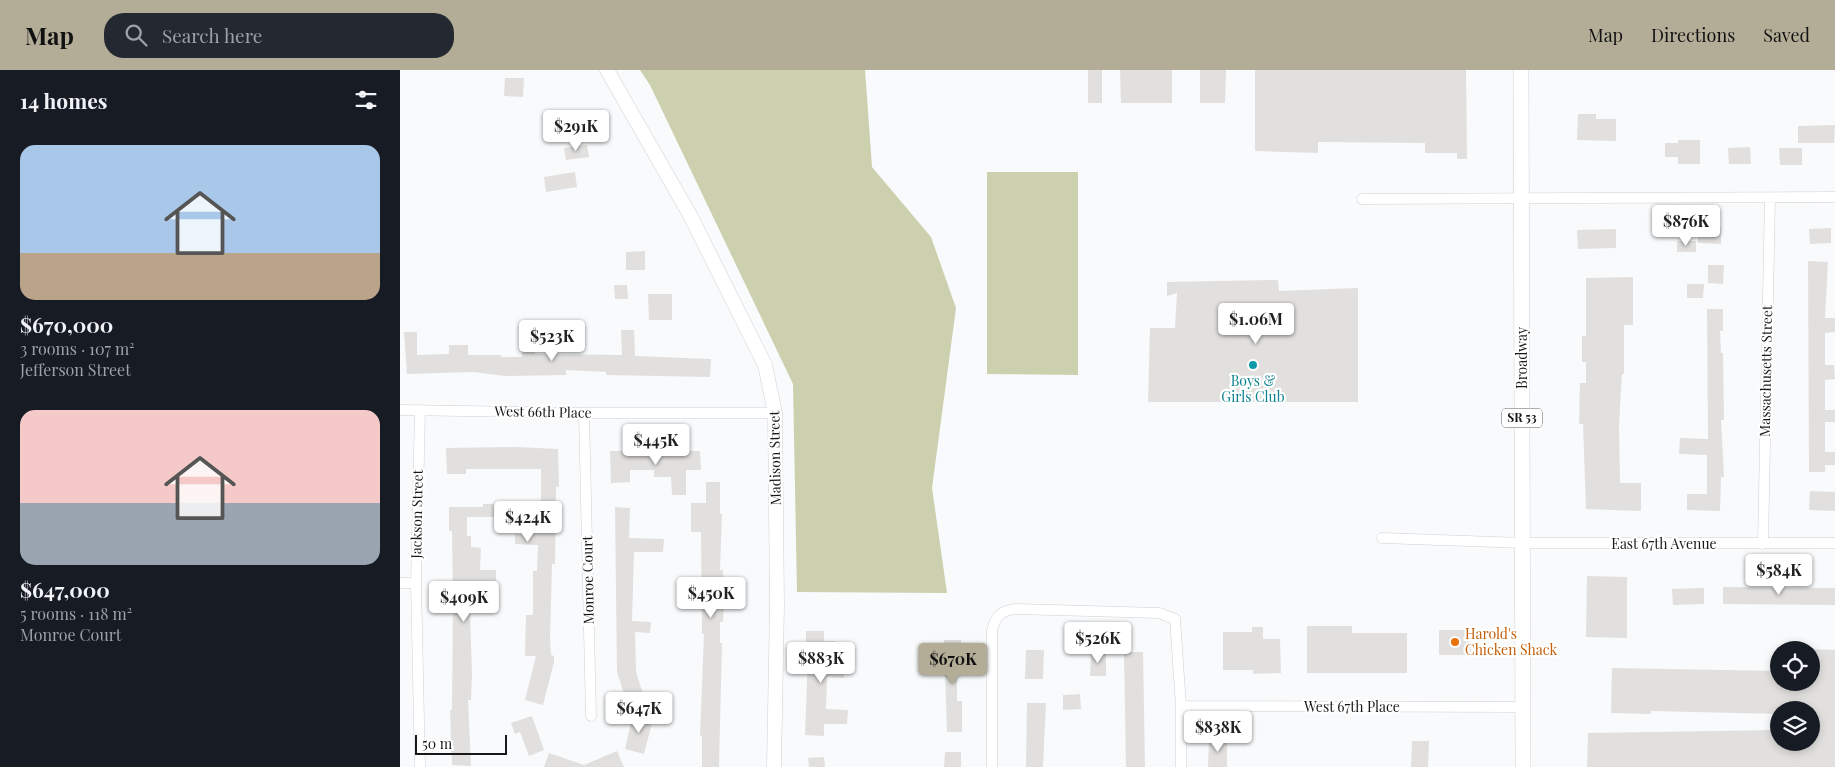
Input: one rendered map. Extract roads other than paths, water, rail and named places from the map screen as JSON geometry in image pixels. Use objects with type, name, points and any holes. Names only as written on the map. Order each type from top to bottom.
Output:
[{"type":"main road","name":"Broadway","points":[[1522,70],[1523,767]]},
{"type":"street","name":"Madison Street","points":[[606,70],[690,215],[766,364],[775,413],[777,604],[774,767]]},
{"type":"street","points":[[1362,199],[1835,197]]},
{"type":"street","name":"Massachusetts Street","points":[[1763,544],[1770,198]]},
{"type":"street","name":"West 66th Place","points":[[400,410],[584,413],[775,413]]},
{"type":"street","name":"Jackson Street","points":[[420,410],[416,583],[420,767]]},
{"type":"street","name":"Monroe Court","points":[[584,413],[592,716]]},
{"type":"street","name":"East 67th Avenue","points":[[1382,538],[1523,543],[1835,543]]},
{"type":"street","points":[[400,583],[416,583]]},
{"type":"street","points":[[992,767],[992,631],[999,615],[1007,610],[1016,609],[1159,613],[1175,619],[1181,706],[1181,767]]},
{"type":"street","name":"West 67th Place","points":[[1181,706],[1523,707]]},
{"type":"place","name":"Boys & Girls Club","points":[[1253,365]]},
{"type":"place","name":"Harold's Chicken Shack","points":[[1455,642]]}]
